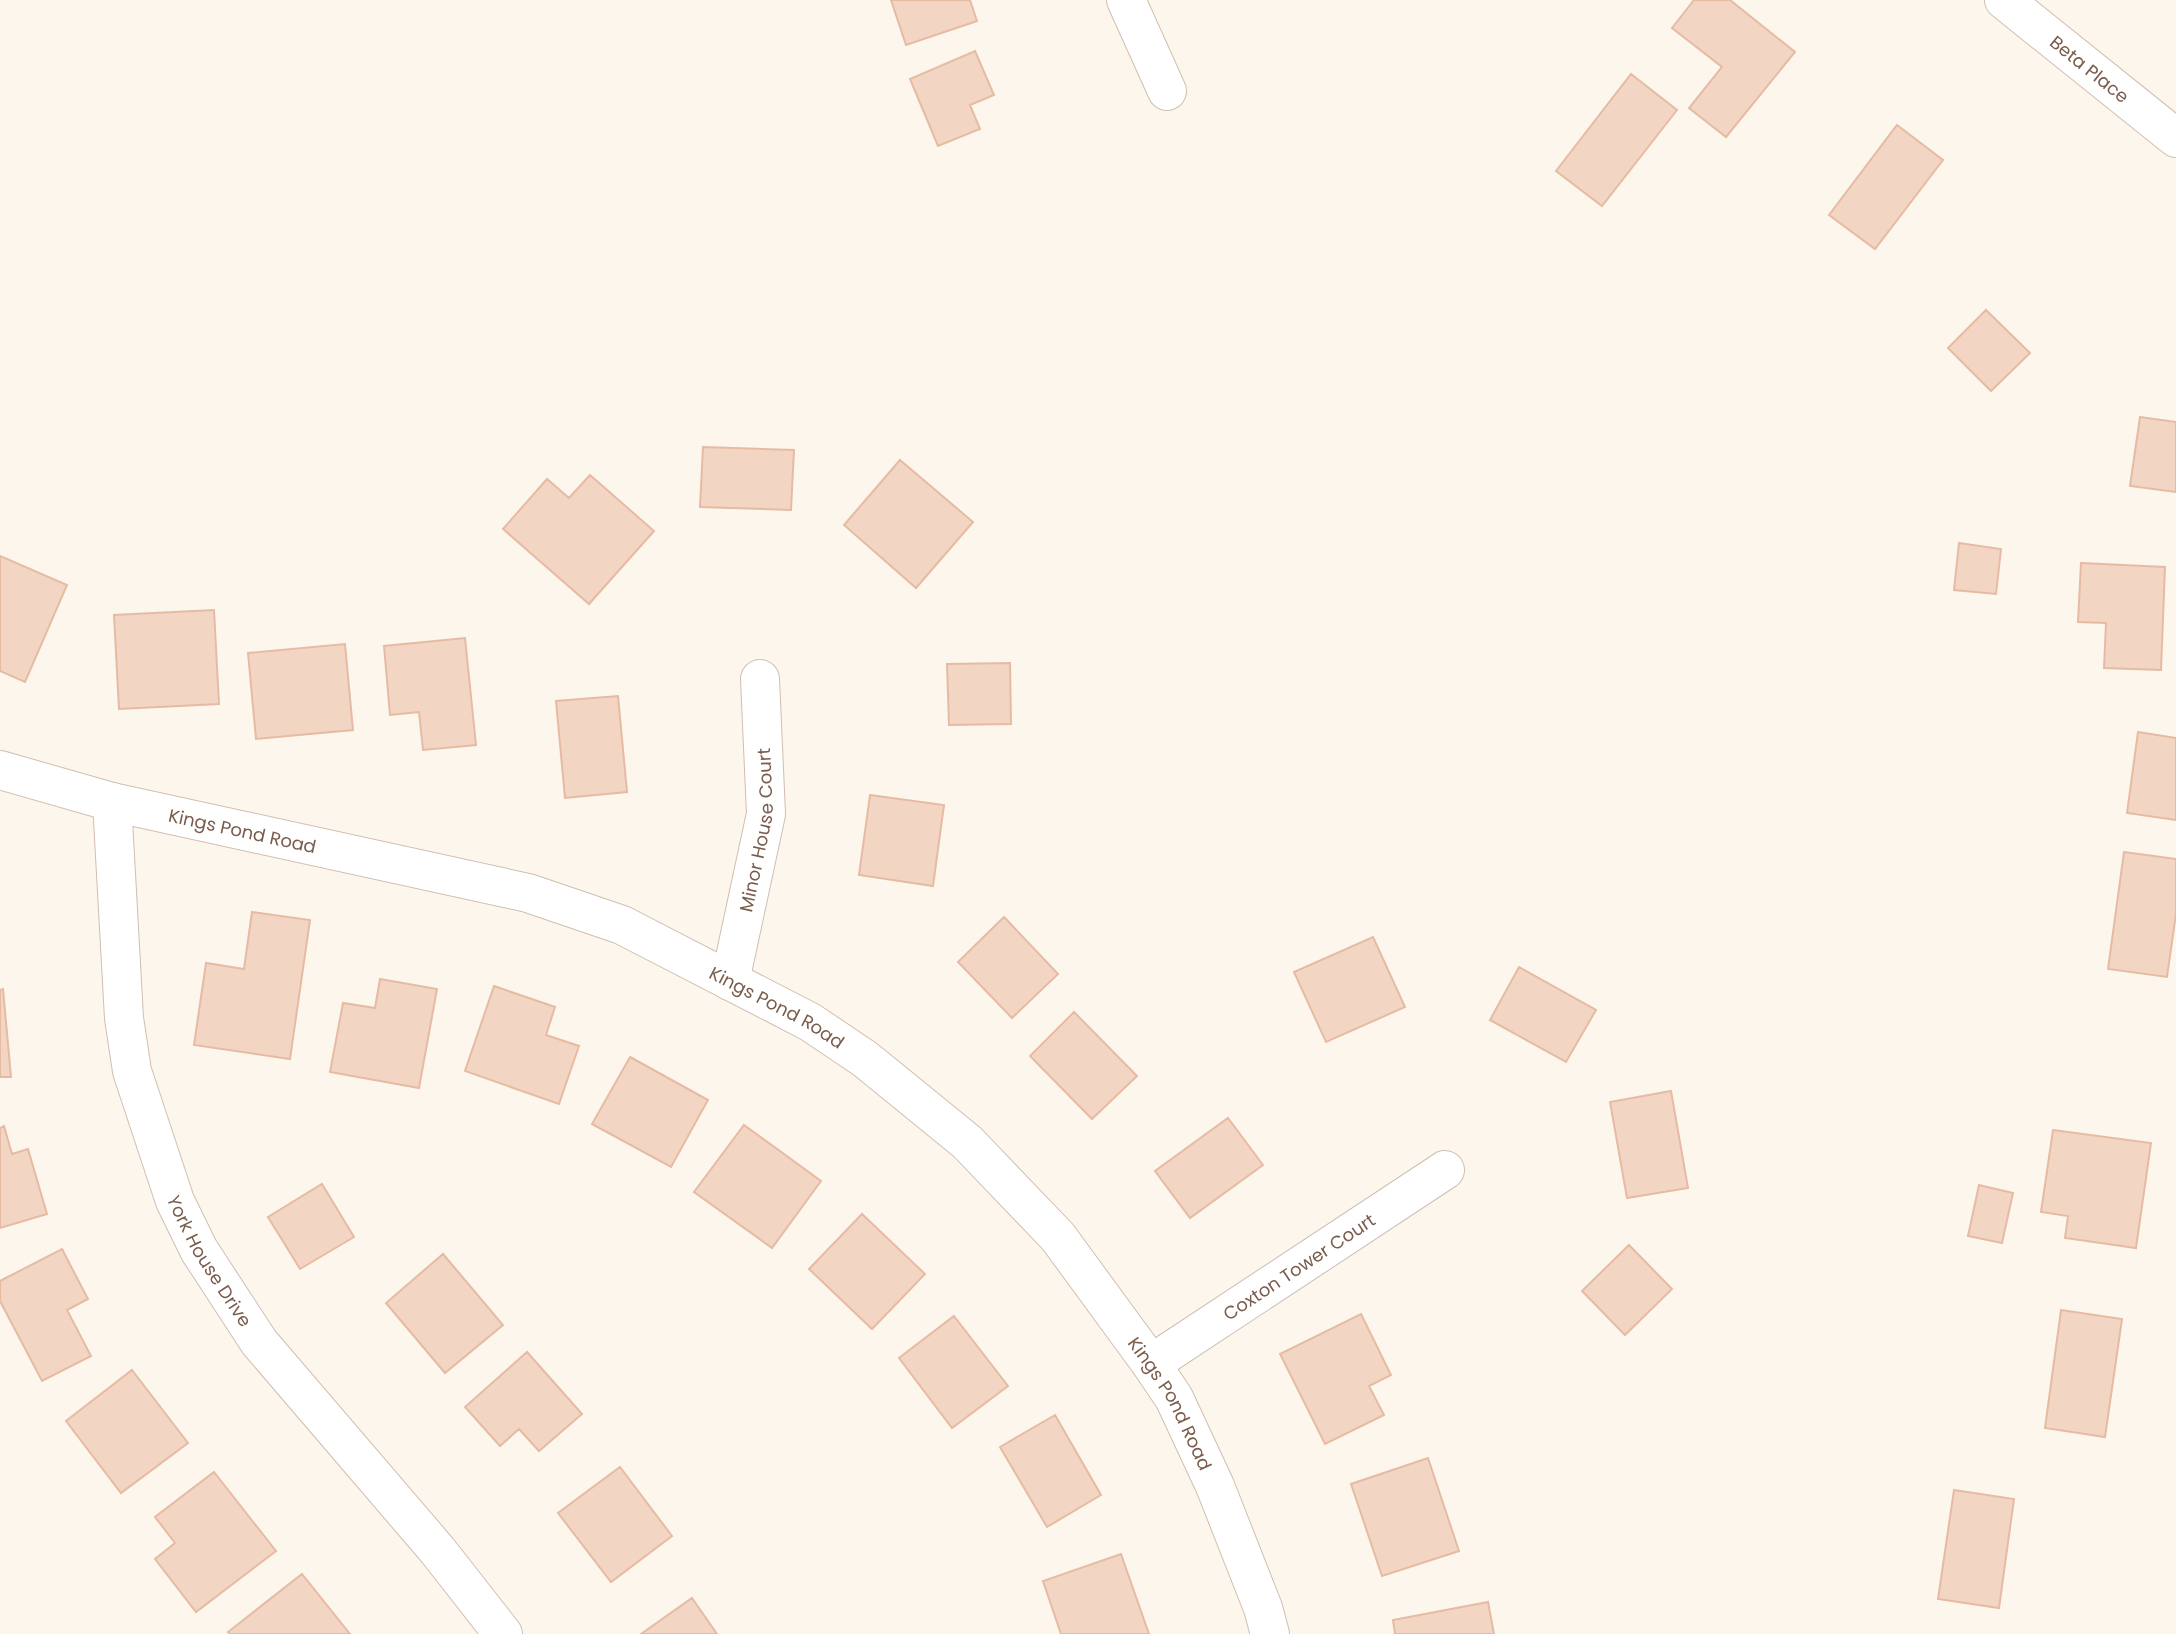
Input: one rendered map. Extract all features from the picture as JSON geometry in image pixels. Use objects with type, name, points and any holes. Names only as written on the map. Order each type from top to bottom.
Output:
[{"type":"street","points":[[1126,0],[1167,91]]},
{"type":"street","name":"Beta Place","points":[[2004,0],[2176,138]]},
{"type":"street","name":"Minor House Court","points":[[730,981],[766,814],[760,678]]},
{"type":"street","name":"Kings Pond Road","points":[[0,770],[112,802],[528,893],[622,925],[810,1022],[865,1059],[967,1142],[1058,1237],[1151,1364],[1174,1398],[1215,1486],[1263,1608],[1270,1634]]},
{"type":"street","name":"York House Drive","points":[[112,802],[124,1018],[132,1071],[175,1201],[199,1250],[259,1342],[438,1550],[503,1634]]},
{"type":"street","name":"Coxton Tower Court","points":[[1151,1364],[1445,1170]]},
{"type":"building","points":[[891,0],[970,0],[977,21],[906,45]]},
{"type":"building","points":[[1694,0],[1730,0],[1795,52],[1726,137],[1689,108],[1722,67],[1672,28]]},
{"type":"building","points":[[975,51],[994,95],[970,105],[980,129],[938,146],[910,79]]},
{"type":"building","points":[[1631,74],[1677,110],[1602,206],[1556,171]]},
{"type":"building","points":[[1897,125],[1943,160],[1875,249],[1829,215]]},
{"type":"building","points":[[1986,310],[2030,353],[1991,391],[1948,348]]},
{"type":"building","points":[[2140,417],[2176,422],[2176,492],[2130,486]]},
{"type":"building","points":[[703,447],[794,450],[791,510],[700,507]]},
{"type":"building","points":[[900,460],[973,522],[916,588],[844,525]]},
{"type":"building","points":[[590,475],[654,531],[589,604],[503,529],[547,479],[569,498]]},
{"type":"building","points":[[1959,543],[2001,549],[1996,594],[1954,590]]},
{"type":"building","points":[[0,556],[67,585],[25,682],[0,671]]},
{"type":"building","points":[[2081,563],[2165,567],[2161,670],[2104,668],[2106,623],[2078,622]]},
{"type":"building","points":[[214,610],[219,704],[119,709],[114,615]]},
{"type":"building","points":[[465,638],[476,745],[423,750],[419,712],[390,715],[384,646]]},
{"type":"building","points":[[345,644],[353,730],[256,739],[248,653]]},
{"type":"building","points":[[1010,663],[1011,724],[949,725],[947,664]]},
{"type":"building","points":[[618,696],[627,792],[565,798],[556,701]]},
{"type":"building","points":[[2138,732],[2176,738],[2176,820],[2127,813]]},
{"type":"building","points":[[870,795],[944,805],[933,886],[859,875]]},
{"type":"building","points":[[2124,852],[2176,859],[2176,914],[2167,977],[2108,969]]},
{"type":"building","points":[[252,912],[310,920],[290,1059],[194,1045],[206,963],[244,969]]},
{"type":"building","points":[[1004,917],[1058,974],[1012,1018],[958,962]]},
{"type":"building","points":[[1373,937],[1405,1007],[1326,1042],[1294,972]]},
{"type":"building","points":[[1519,967],[1596,1010],[1566,1062],[1490,1020]]},
{"type":"building","points":[[380,979],[437,989],[419,1088],[330,1072],[343,1003],[375,1008]]},
{"type":"building","points":[[494,986],[555,1007],[546,1035],[579,1046],[559,1104],[465,1071]]},
{"type":"building","points":[[3,989],[11,1077],[0,1077],[0,990]]},
{"type":"building","points":[[1074,1012],[1137,1076],[1092,1119],[1030,1056]]},
{"type":"building","points":[[630,1057],[708,1100],[671,1167],[592,1124]]},
{"type":"building","points":[[1671,1091],[1688,1188],[1627,1198],[1610,1102]]},
{"type":"building","points":[[1228,1118],[1263,1165],[1190,1218],[1155,1171]]},
{"type":"building","points":[[744,1125],[821,1181],[772,1248],[694,1192]]},
{"type":"building","points":[[4,1126],[12,1154],[28,1149],[47,1214],[0,1228],[0,1128]]},
{"type":"building","points":[[2053,1130],[2151,1143],[2136,1248],[2065,1238],[2068,1216],[2041,1212]]},
{"type":"building","points":[[322,1184],[354,1237],[300,1269],[268,1217]]},
{"type":"building","points":[[1979,1185],[2013,1193],[2002,1243],[1968,1236]]},
{"type":"building","points":[[862,1214],[925,1274],[872,1329],[809,1269]]},
{"type":"building","points":[[1629,1245],[1672,1289],[1625,1335],[1582,1291]]},
{"type":"building","points":[[62,1249],[88,1299],[67,1310],[91,1356],[42,1381],[0,1301],[0,1281]]},
{"type":"building","points":[[443,1254],[503,1325],[445,1373],[386,1303]]},
{"type":"building","points":[[2061,1310],[2122,1319],[2105,1437],[2045,1428]]},
{"type":"building","points":[[1361,1314],[1391,1375],[1369,1386],[1384,1415],[1325,1444],[1280,1354]]},
{"type":"building","points":[[954,1316],[1008,1386],[952,1428],[899,1358]]},
{"type":"building","points":[[527,1352],[582,1414],[539,1451],[519,1429],[500,1446],[465,1407]]},
{"type":"building","points":[[132,1370],[188,1443],[121,1493],[66,1421]]},
{"type":"building","points":[[1055,1415],[1101,1495],[1047,1527],[1000,1447]]},
{"type":"building","points":[[1428,1458],[1459,1551],[1382,1576],[1351,1484]]},
{"type":"building","points":[[620,1467],[672,1536],[611,1582],[558,1513]]},
{"type":"building","points":[[214,1472],[276,1551],[196,1612],[155,1559],[175,1543],[155,1517]]},
{"type":"building","points":[[1954,1490],[2014,1499],[1999,1608],[1938,1599]]},
{"type":"building","points":[[1121,1554],[1149,1634],[1061,1634],[1043,1581]]},
{"type":"building","points":[[302,1574],[350,1634],[228,1632]]},
{"type":"building","points":[[692,1598],[717,1634],[641,1634]]},
{"type":"building","points":[[1488,1602],[1494,1634],[1395,1634],[1393,1620]]}]
